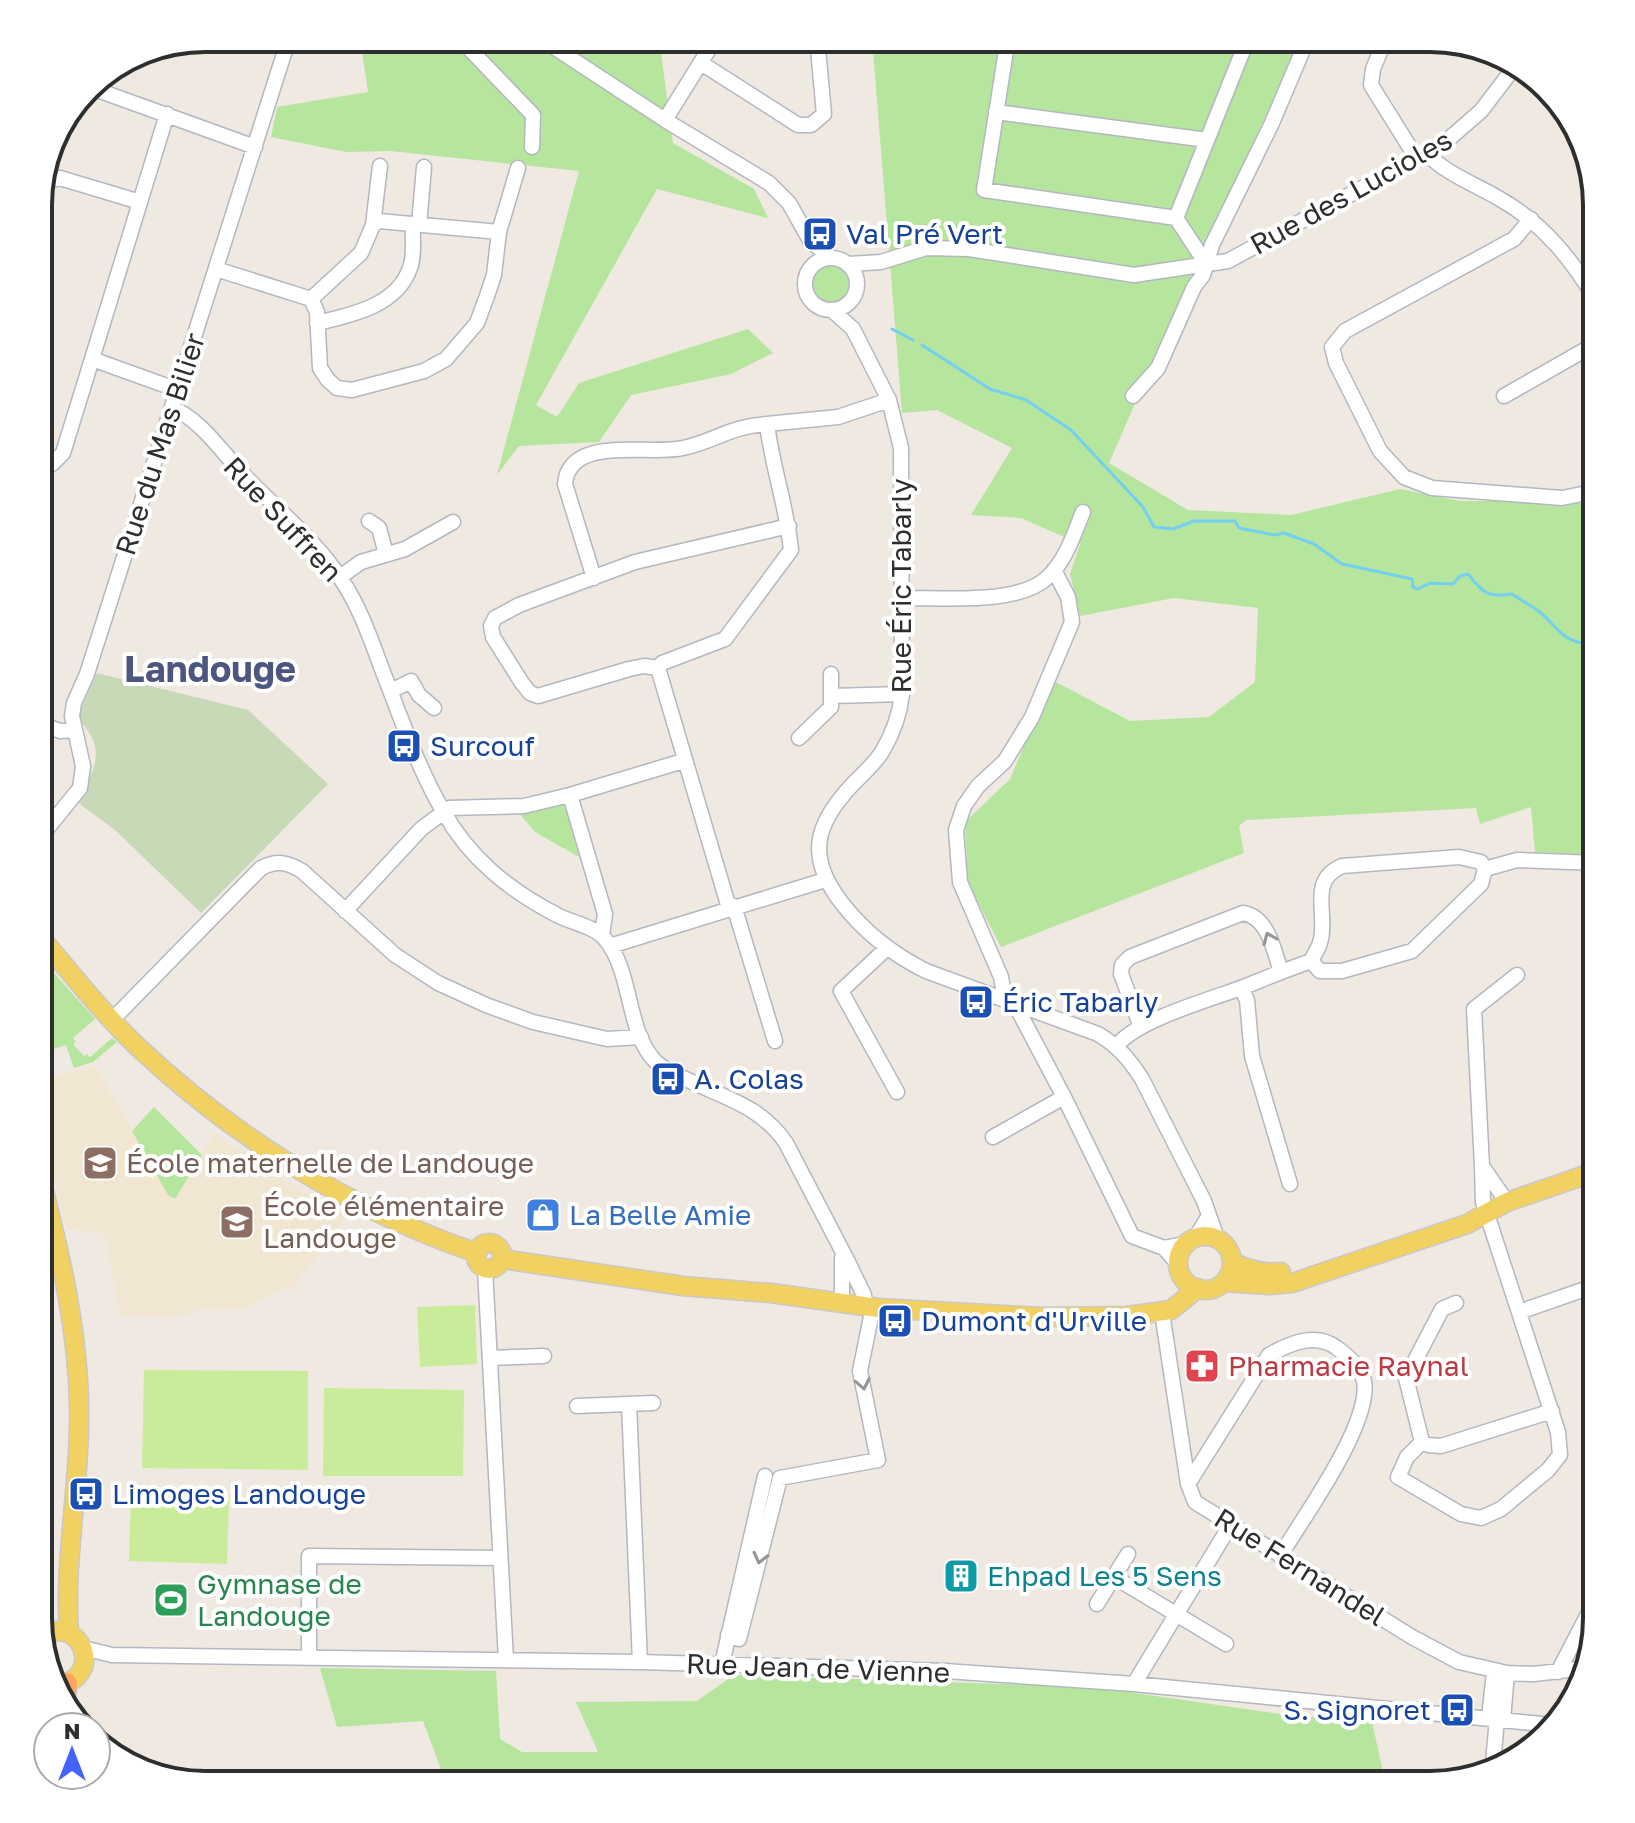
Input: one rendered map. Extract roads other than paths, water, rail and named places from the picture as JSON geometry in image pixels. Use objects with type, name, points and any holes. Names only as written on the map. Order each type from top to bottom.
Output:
[{"type":"main road","points":[[52,950],[140,1048],[212,1111],[266,1150],[343,1194],[481,1261],[498,1266],[502,1259],[683,1286],[771,1293],[869,1307],[1041,1317],[1127,1316],[1171,1310],[1198,1288]]},
{"type":"main road","points":[[1179,1269],[1185,1280],[1198,1288],[1211,1289],[1224,1282],[1292,1283],[1467,1224],[1507,1202],[1583,1176]]},
{"type":"main road","points":[[1232,1262],[1269,1273],[1290,1270],[1463,1213],[1486,1211]]},
{"type":"main road","points":[[52,1229],[65,1285],[79,1374],[78,1466],[67,1597],[69,1633]]},
{"type":"main road","points":[[1159,1311],[1173,1292],[1191,1241],[1217,1238],[1228,1248],[1232,1262],[1224,1282]]},
{"type":"main road","points":[[52,1623],[67,1597]]},
{"type":"main road","points":[[53,1634],[69,1633],[78,1639],[83,1657],[76,1679],[68,1685]]},
{"type":"street","name":"Rue du Mas Bilier","points":[[52,823],[80,788],[83,766],[74,730],[74,703],[87,674],[285,52]]},
{"type":"street","points":[[472,52],[533,115],[532,147]]},
{"type":"street","points":[[561,52],[769,183],[789,203],[811,242],[832,258],[849,264],[881,262]]},
{"type":"street","points":[[665,120],[708,52]]},
{"type":"street","points":[[701,63],[798,125],[811,125],[824,114],[818,52]]},
{"type":"street","points":[[1006,52],[984,190],[1176,218],[1207,265]]},
{"type":"street","points":[[1176,218],[1242,52]]},
{"type":"street","points":[[1133,396],[1158,368],[1302,52]]},
{"type":"street","points":[[1380,52],[1371,85],[1422,156],[1531,219],[1575,265],[1583,278]]},
{"type":"street","name":"Rue des Lucioles","points":[[881,262],[926,248],[969,249],[1134,275],[1228,261],[1422,156],[1471,123],[1509,74]]},
{"type":"street","points":[[102,92],[255,147]]},
{"type":"street","points":[[996,112],[1207,140]]},
{"type":"street","points":[[52,464],[63,453],[167,114]]},
{"type":"street","points":[[311,299],[361,253],[373,225],[380,166]]},
{"type":"street","points":[[317,323],[366,311],[396,290],[411,267],[424,167]]},
{"type":"street","points":[[216,269],[311,299],[317,312],[320,368],[337,388],[352,390],[424,371],[446,359],[477,323],[494,275],[499,232],[518,168]]},
{"type":"street","points":[[54,179],[60,178],[140,202]]},
{"type":"street","points":[[1531,219],[1514,239],[1345,331],[1332,347],[1336,363],[1380,451],[1404,477],[1432,488],[1447,490],[1562,498],[1583,494]]},
{"type":"street","points":[[373,225],[379,221],[499,232]]},
{"type":"street","points":[[811,242],[809,270],[804,284],[809,299],[816,306],[833,311],[847,306],[881,262]]},
{"type":"street","points":[[809,270],[815,263],[832,258]]},
{"type":"street","points":[[849,264],[856,276],[854,295]]},
{"type":"street","name":"Rue Éric Tabarly","points":[[853,329],[854,295]]},
{"type":"street","name":"Rue Éric Tabarly","points":[[833,311],[853,329],[889,400],[901,448],[902,694],[901,709],[881,754],[843,795],[821,833],[818,852],[825,880],[846,909],[886,949],[926,971],[1098,1034],[1117,1046]]},
{"type":"street","points":[[1504,396],[1583,351]]},
{"type":"street","points":[[92,359],[178,390]]},
{"type":"street","points":[[594,578],[565,484],[566,472],[581,455],[643,448],[682,449],[744,425],[838,417],[889,400]]},
{"type":"street","name":"Rue Suffren","points":[[172,408],[193,419],[242,474],[322,554],[340,577],[363,619],[443,812],[478,861],[513,891],[606,940]]},
{"type":"street","points":[[658,668],[662,663],[725,639],[791,550],[789,526],[770,450],[767,424]]},
{"type":"street","points":[[902,598],[1003,595],[1025,591],[1047,579],[1054,570],[1064,556],[1083,512]]},
{"type":"street","points":[[369,521],[379,528],[386,554]]},
{"type":"street","points":[[340,577],[361,562],[405,549],[453,522]]},
{"type":"street","points":[[658,668],[644,666],[629,669],[538,696],[530,693],[522,683],[493,637],[491,626],[495,618],[519,605],[635,562],[789,526]]},
{"type":"street","points":[[1054,570],[1068,597],[1072,622],[1032,717],[1005,761],[978,786],[964,806],[956,830],[960,882],[1012,1003],[1064,1097],[1132,1236],[1164,1248],[1179,1269]]},
{"type":"street","points":[[658,668],[683,761],[775,1041]]},
{"type":"street","points":[[799,738],[831,707],[831,674]]},
{"type":"street","points":[[391,691],[411,681],[419,695],[434,708]]},
{"type":"street","points":[[832,696],[902,694]]},
{"type":"street","points":[[52,728],[74,730]]},
{"type":"street","points":[[345,911],[421,829],[449,808],[524,806],[683,761]]},
{"type":"street","points":[[570,795],[605,914],[606,940],[618,960],[641,1037],[654,1060],[669,1071],[755,1111],[773,1125],[786,1143],[869,1307],[860,1371],[878,1460],[780,1478],[739,1639],[728,1635]]},
{"type":"street","points":[[1217,1238],[1204,1201],[1142,1079],[1117,1046],[1121,1039],[1141,1027],[1311,961],[1320,942],[1321,894],[1330,871],[1342,866],[1459,857],[1481,862],[1485,869],[1481,884],[1412,951],[1342,971],[1320,971],[1311,961]]},
{"type":"street","points":[[1485,869],[1517,860],[1583,862]]},
{"type":"street","points":[[113,1019],[261,868],[274,862],[289,863],[302,871],[395,955],[438,983],[533,1022],[607,1039],[641,1037]]},
{"type":"street","points":[[606,940],[825,880]]},
{"type":"street","points":[[1141,1027],[1121,974],[1122,965],[1130,957],[1243,913],[1255,915],[1262,923],[1281,972]]},
{"type":"street","points":[[886,949],[841,991],[897,1092]]},
{"type":"street","points":[[1422,1442],[1407,1457],[1398,1477],[1461,1514],[1481,1518],[1501,1509],[1548,1470],[1560,1455],[1552,1411],[1483,1202],[1474,1009],[1517,975]]},
{"type":"street","points":[[1241,988],[1247,1000],[1252,1056],[1290,1184]]},
{"type":"street","points":[[993,1137],[1064,1097]]},
{"type":"street","points":[[1482,1166],[1507,1202]]},
{"type":"street","points":[[1164,1248],[1191,1241],[1208,1217]]},
{"type":"street","points":[[842,1250],[842,1303]]},
{"type":"street","points":[[481,1261],[490,1358],[506,1660]]},
{"type":"street","points":[[1519,1312],[1583,1290]]},
{"type":"street","points":[[1456,1303],[1442,1309],[1406,1378],[1422,1442],[1441,1446],[1552,1411]]},
{"type":"street","name":"Rue Fernandel","points":[[1159,1311],[1163,1319],[1188,1484],[1195,1502],[1459,1662],[1501,1672],[1574,1670]]},
{"type":"street","points":[[1188,1484],[1269,1355],[1283,1347],[1312,1339],[1330,1343],[1348,1356],[1364,1381],[1363,1405],[1355,1431],[1280,1556]]},
{"type":"street","points":[[490,1358],[544,1356]]},
{"type":"street","points":[[577,1406],[653,1403]]},
{"type":"street","points":[[629,1404],[640,1662]]},
{"type":"street","points":[[722,1664],[765,1476]]},
{"type":"street","points":[[1134,1684],[1231,1524]]},
{"type":"street","points":[[1097,1604],[1128,1554]]},
{"type":"street","points":[[309,1658],[309,1556],[499,1558]]},
{"type":"street","points":[[1114,1577],[1226,1644]]},
{"type":"street","points":[[1558,1672],[1583,1624]]},
{"type":"street","name":"Rue Jean de Vienne","points":[[83,1657],[640,1662],[945,1671],[1134,1684],[1540,1724]]},
{"type":"street","points":[[1493,1757],[1501,1672]]},
{"type":"waterway","points":[[892,329],[913,340]]},
{"type":"waterway","points":[[922,345],[990,389],[1026,400],[1071,430],[1143,507],[1154,527],[1173,529],[1194,521],[1235,521],[1239,528],[1275,535],[1284,533],[1314,544],[1342,564],[1412,579],[1413,587],[1418,589],[1430,583],[1453,584],[1460,576],[1468,574],[1487,593],[1512,594],[1541,613],[1565,636],[1583,643]]},
{"type":"place","name":"Val Pré Vert","points":[[820,234]]},
{"type":"place","name":"Surcouf","points":[[404,746]]},
{"type":"place","name":"Éric Tabarly","points":[[976,1002]]},
{"type":"place","name":"A. Colas","points":[[668,1079]]},
{"type":"place","name":"École maternelle de Landouge","points":[[100,1163]]},
{"type":"place","name":"La Belle Amie","points":[[543,1215]]},
{"type":"place","name":"École élémentaire Landouge","points":[[237,1222]]},
{"type":"place","name":"Dumont d'Urville","points":[[895,1321]]},
{"type":"place","name":"Pharmacie Raynal","points":[[1202,1366]]},
{"type":"place","name":"Limoges Landouge","points":[[86,1494]]},
{"type":"place","name":"Ehpad Les 5 Sens","points":[[961,1576]]},
{"type":"place","name":"Gymnase de Landouge","points":[[171,1600]]},
{"type":"place","name":"S. Signoret","points":[[1457,1710]]},
{"type":"district","name":"Landouge","points":[[210,669]]}]
